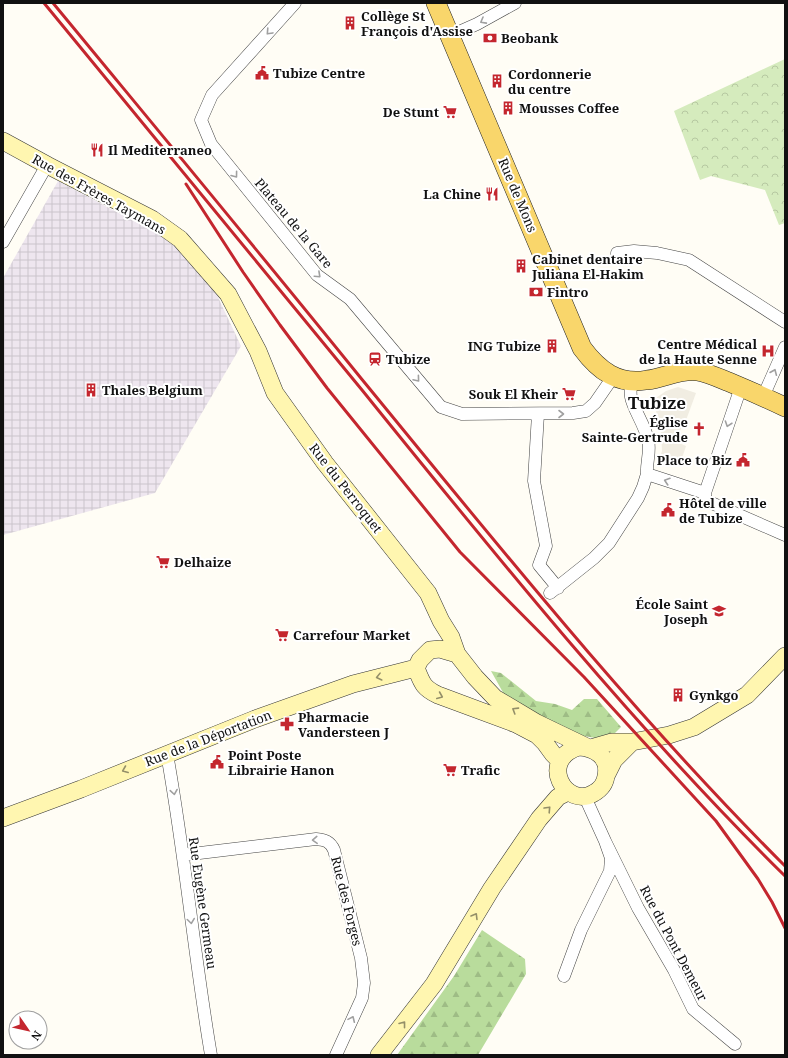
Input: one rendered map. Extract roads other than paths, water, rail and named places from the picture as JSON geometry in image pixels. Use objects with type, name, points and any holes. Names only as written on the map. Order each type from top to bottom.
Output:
[{"type":"main road","name":"Rue de Mons","points":[[436,3],[582,348],[592,361],[622,379]]},
{"type":"main road","name":"Rue des Frères Taymans","points":[[3,140],[47,165],[152,219],[180,239],[228,294],[258,351]]},
{"type":"main road","name":"Rue du Perroquet","points":[[258,351],[275,393],[325,463],[428,593],[441,621],[451,637],[458,654]]},
{"type":"main road","points":[[622,379],[647,380],[678,372],[698,371],[714,376],[785,406]]},
{"type":"main road","points":[[441,621],[440,636],[430,650],[420,660],[416,668],[422,683],[428,690],[438,695],[516,724],[537,735],[560,761]]},
{"type":"main road","points":[[430,650],[440,649],[458,654],[475,677],[495,698],[537,723],[598,752],[603,758],[607,774]]},
{"type":"main road","points":[[632,742],[614,760],[605,782],[600,789],[585,797],[568,792],[562,786],[558,778],[558,769],[560,761],[571,749],[579,747],[589,748],[612,742],[632,742],[669,735],[694,727],[747,695],[785,656]]},
{"type":"main road","name":"Rue de la Déportation","points":[[3,818],[255,718],[353,684],[416,668]]},
{"type":"main road","points":[[379,1055],[434,984],[492,888],[539,819],[558,797],[568,792]]},
{"type":"street","name":"Plateau de la Gare","points":[[295,3],[212,95],[200,120],[211,144],[317,275],[350,299],[441,407],[462,414],[573,414],[586,411],[622,379]]},
{"type":"street","points":[[450,36],[477,24],[515,3]]},
{"type":"street","points":[[3,242],[47,165]]},
{"type":"street","points":[[617,253],[634,251],[657,253],[689,260],[785,322]]},
{"type":"street","points":[[763,397],[785,347]]},
{"type":"street","points":[[538,414],[534,481],[546,546],[539,565],[554,591],[594,558],[609,543],[638,498],[643,487],[647,474],[646,464],[649,456],[649,441],[622,379]]},
{"type":"street","points":[[741,387],[704,493],[705,497],[707,501],[785,535]]},
{"type":"street","points":[[647,474],[704,493]]},
{"type":"street","name":"Rue Eugène Germeau","points":[[167,754],[177,807],[203,1010],[211,1055]]},
{"type":"street","name":"Rue du Pont Demeur","points":[[585,797],[638,908],[674,970],[692,1009],[735,1044]]},
{"type":"street","name":"Rue des Forges","points":[[183,855],[316,839],[325,840],[331,843],[361,958],[364,983],[362,998],[336,1055]]},
{"type":"street","name":"Rue du Pont Demeur","points":[[564,976],[581,930],[610,871],[611,858],[605,841]]},
{"type":"railway","points":[[44,3],[567,639],[673,760],[728,819],[785,876]]},
{"type":"railway","points":[[53,3],[566,627],[673,749],[785,866]]},
{"type":"railway","points":[[186,184],[243,272],[327,388],[460,552],[584,677],[716,821],[758,879],[785,928]]},
{"type":"place","name":"Collège St François d'Assise","points":[[350,23]]},
{"type":"place","name":"Beobank","points":[[490,38]]},
{"type":"place","name":"Tubize Centre","points":[[262,73]]},
{"type":"place","name":"Cordonnerie du centre","points":[[497,81]]},
{"type":"place","name":"Mousses Coffee","points":[[508,108]]},
{"type":"place","name":"De Stunt","points":[[450,112]]},
{"type":"place","name":"Il Mediterraneo","points":[[97,150]]},
{"type":"place","name":"La Chine","points":[[492,194]]},
{"type":"place","name":"Cabinet dentaire Juliana El-Hakim","points":[[521,266]]},
{"type":"place","name":"Fintro","points":[[536,292]]},
{"type":"place","name":"ING Tubize","points":[[552,346]]},
{"type":"place","name":"Centre Médical de la Haute Senne","points":[[768,351]]},
{"type":"place","name":"Tubize","points":[[375,359]]},
{"type":"place","name":"Thales Belgium","points":[[91,390]]},
{"type":"place","name":"Souk El Kheir","points":[[569,394]]},
{"type":"place","name":"Église Sainte-Gertrude","points":[[699,429]]},
{"type":"place","name":"Place to Biz","points":[[743,460]]},
{"type":"place","name":"Hôtel de ville de Tubize","points":[[668,510]]},
{"type":"place","name":"Delhaize","points":[[163,562]]},
{"type":"place","name":"École Saint Joseph","points":[[719,611]]},
{"type":"place","name":"Carrefour Market","points":[[282,635]]},
{"type":"place","name":"Gynkgo","points":[[678,695]]},
{"type":"place","name":"Pharmacie Vandersteen J","points":[[287,724]]},
{"type":"place","name":"Point Poste Librairie Hanon","points":[[217,762]]},
{"type":"place","name":"Trafic","points":[[450,770]]},
{"type":"district","name":"Tubize","points":[[657,402]]}]
